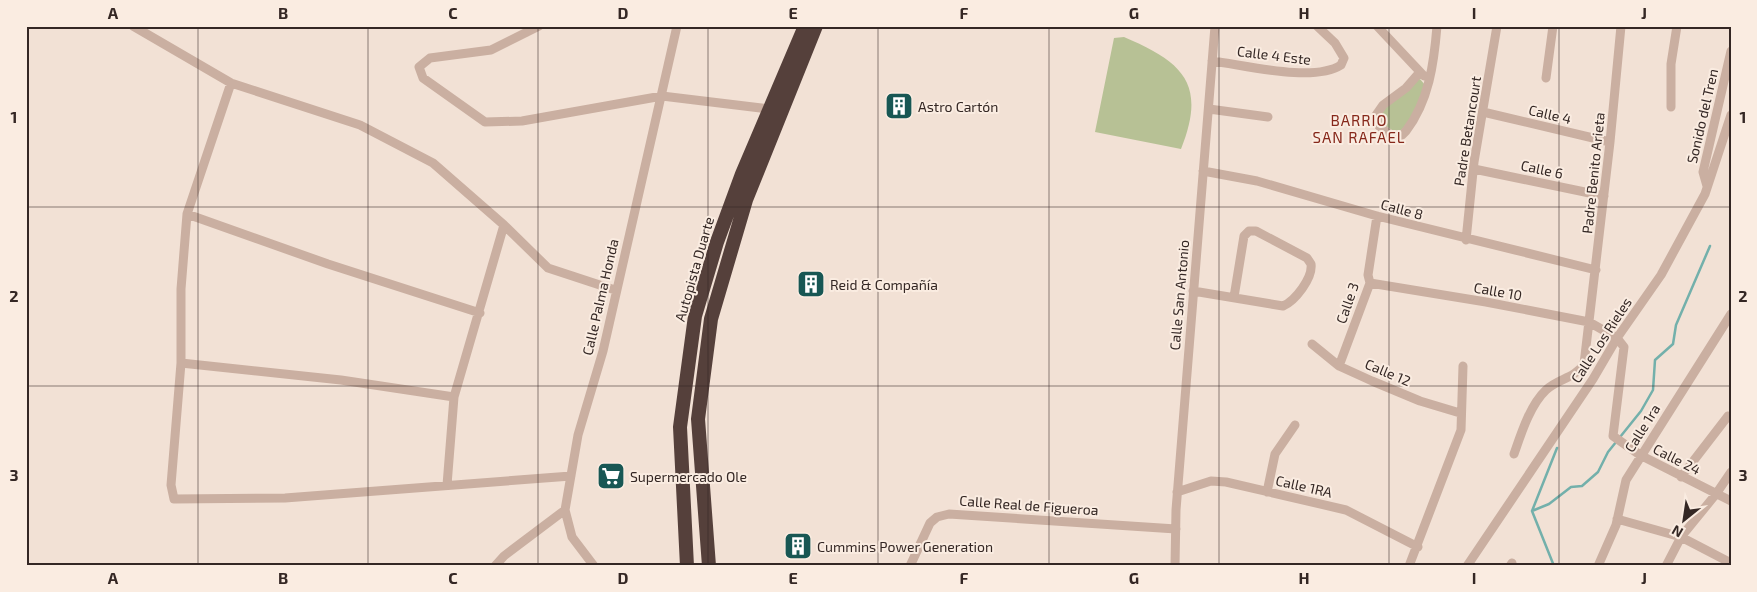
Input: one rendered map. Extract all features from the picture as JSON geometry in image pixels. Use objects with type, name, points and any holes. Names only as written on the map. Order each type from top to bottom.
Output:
[{"type":"highway","name":"Autopista Duarte","points":[[687,566],[680,427],[695,316],[717,242],[742,174],[805,26]]},
{"type":"highway","points":[[709,566],[698,419],[711,319],[746,200],[816,26]]},
{"type":"street","points":[[133,26],[231,83],[360,125],[433,163],[504,225],[548,268],[616,290]]},
{"type":"street","points":[[539,26],[491,50],[430,58],[419,67],[423,78],[485,122],[522,121],[662,96],[769,109]]},
{"type":"street","name":"Calle Palma Honda","points":[[594,566],[572,537],[564,510],[578,435],[603,351],[677,26]]},
{"type":"street","name":"Calle San Antonio","points":[[1175,566],[1178,492],[1215,26]]},
{"type":"street","name":"Calle 4 Este","points":[[1212,61],[1297,73],[1324,72],[1341,65],[1344,58],[1335,43],[1317,26]]},
{"type":"street","points":[[1377,26],[1429,81]]},
{"type":"street","points":[[1420,72],[1406,88],[1379,110],[1376,121],[1387,134],[1398,137],[1406,132],[1426,95],[1434,61],[1437,26]]},
{"type":"street","name":"Padre Betancourt","points":[[1466,240],[1474,169],[1497,26]]},
{"type":"street","points":[[1546,78],[1552,26]]},
{"type":"street","name":"Padre Benito Arieta","points":[[1514,454],[1534,406],[1545,391],[1564,378],[1578,374],[1584,364],[1596,270],[1621,26]]},
{"type":"street","points":[[1671,107],[1672,64],[1677,26]]},
{"type":"street","name":"Sonido del Tren","points":[[1707,187],[1703,172],[1731,51]]},
{"type":"street","points":[[231,83],[187,214],[181,289],[181,363],[171,485],[172,496],[177,500],[285,498],[571,476]]},
{"type":"street","points":[[1209,109],[1268,118]]},
{"type":"street","name":"Calle 4","points":[[1483,112],[1610,142]]},
{"type":"street","name":"Calle Los Rieles","points":[[1467,566],[1593,379],[1617,338],[1662,274],[1705,194],[1731,115]]},
{"type":"street","name":"Calle 6","points":[[1474,169],[1604,196]]},
{"type":"street","name":"Calle 8","points":[[1203,171],[1257,181],[1466,240],[1596,270]]},
{"type":"street","points":[[187,214],[328,264],[480,313]]},
{"type":"street","name":"Calle 3","points":[[1339,366],[1370,284],[1368,275],[1377,216]]},
{"type":"street","points":[[447,485],[454,397],[480,313],[504,225]]},
{"type":"street","points":[[1193,291],[1276,306],[1289,303],[1310,275],[1311,264],[1307,258],[1256,231],[1249,231],[1244,236],[1234,297]]},
{"type":"street","name":"Calle 10","points":[[1370,284],[1486,302],[1589,322],[1617,338]]},
{"type":"street","name":"Calle 1ra","points":[[1598,566],[1617,519],[1626,480],[1640,455],[1731,314]]},
{"type":"street","name":"Calle 24","points":[[1617,338],[1624,347],[1613,436],[1640,455],[1731,501]]},
{"type":"street","name":"Calle 12","points":[[1312,344],[1339,366],[1420,401],[1460,413]]},
{"type":"street","points":[[181,363],[341,380],[454,397]]},
{"type":"street","points":[[1409,566],[1418,547],[1461,430],[1460,413],[1463,366]]},
{"type":"street","points":[[1682,476],[1728,416]]},
{"type":"street","points":[[1267,492],[1275,454],[1295,425]]},
{"type":"street","points":[[1666,566],[1681,537],[1716,494],[1731,472]]},
{"type":"street","name":"Calle 1RA","points":[[1178,492],[1211,481],[1226,482],[1346,510],[1418,547]]},
{"type":"street","points":[[495,566],[504,556],[564,510]]},
{"type":"street","name":"Calle Real de Figueroa","points":[[910,566],[930,523],[937,517],[949,514],[1176,530]]},
{"type":"street","points":[[1617,519],[1681,537],[1731,563]]},
{"type":"green space","points":[[1124,37],[1161,56],[1175,66],[1184,78],[1190,92],[1191,108],[1188,127],[1181,149],[1095,132],[1114,38]]},
{"type":"green space","points":[[1420,79],[1425,85],[1409,124],[1397,133],[1379,122],[1381,110],[1416,80]]},
{"type":"waterway","points":[[1532,511],[1549,504],[1571,487],[1582,486],[1598,472],[1608,452],[1641,411],[1653,390],[1655,360],[1673,344],[1676,325],[1710,246]]},
{"type":"waterway","points":[[1554,566],[1532,511],[1557,448]]},
{"type":"place","name":"Astro Cartón","points":[[899,106]]},
{"type":"place","name":"Reid & Compañía","points":[[811,284]]},
{"type":"place","name":"Supermercado Ole","points":[[611,476]]},
{"type":"place","name":"Cummins Power Generation","points":[[798,546]]},
{"type":"district","name":"BARRIO SAN RAFAEL","points":[[1359,128]]}]
